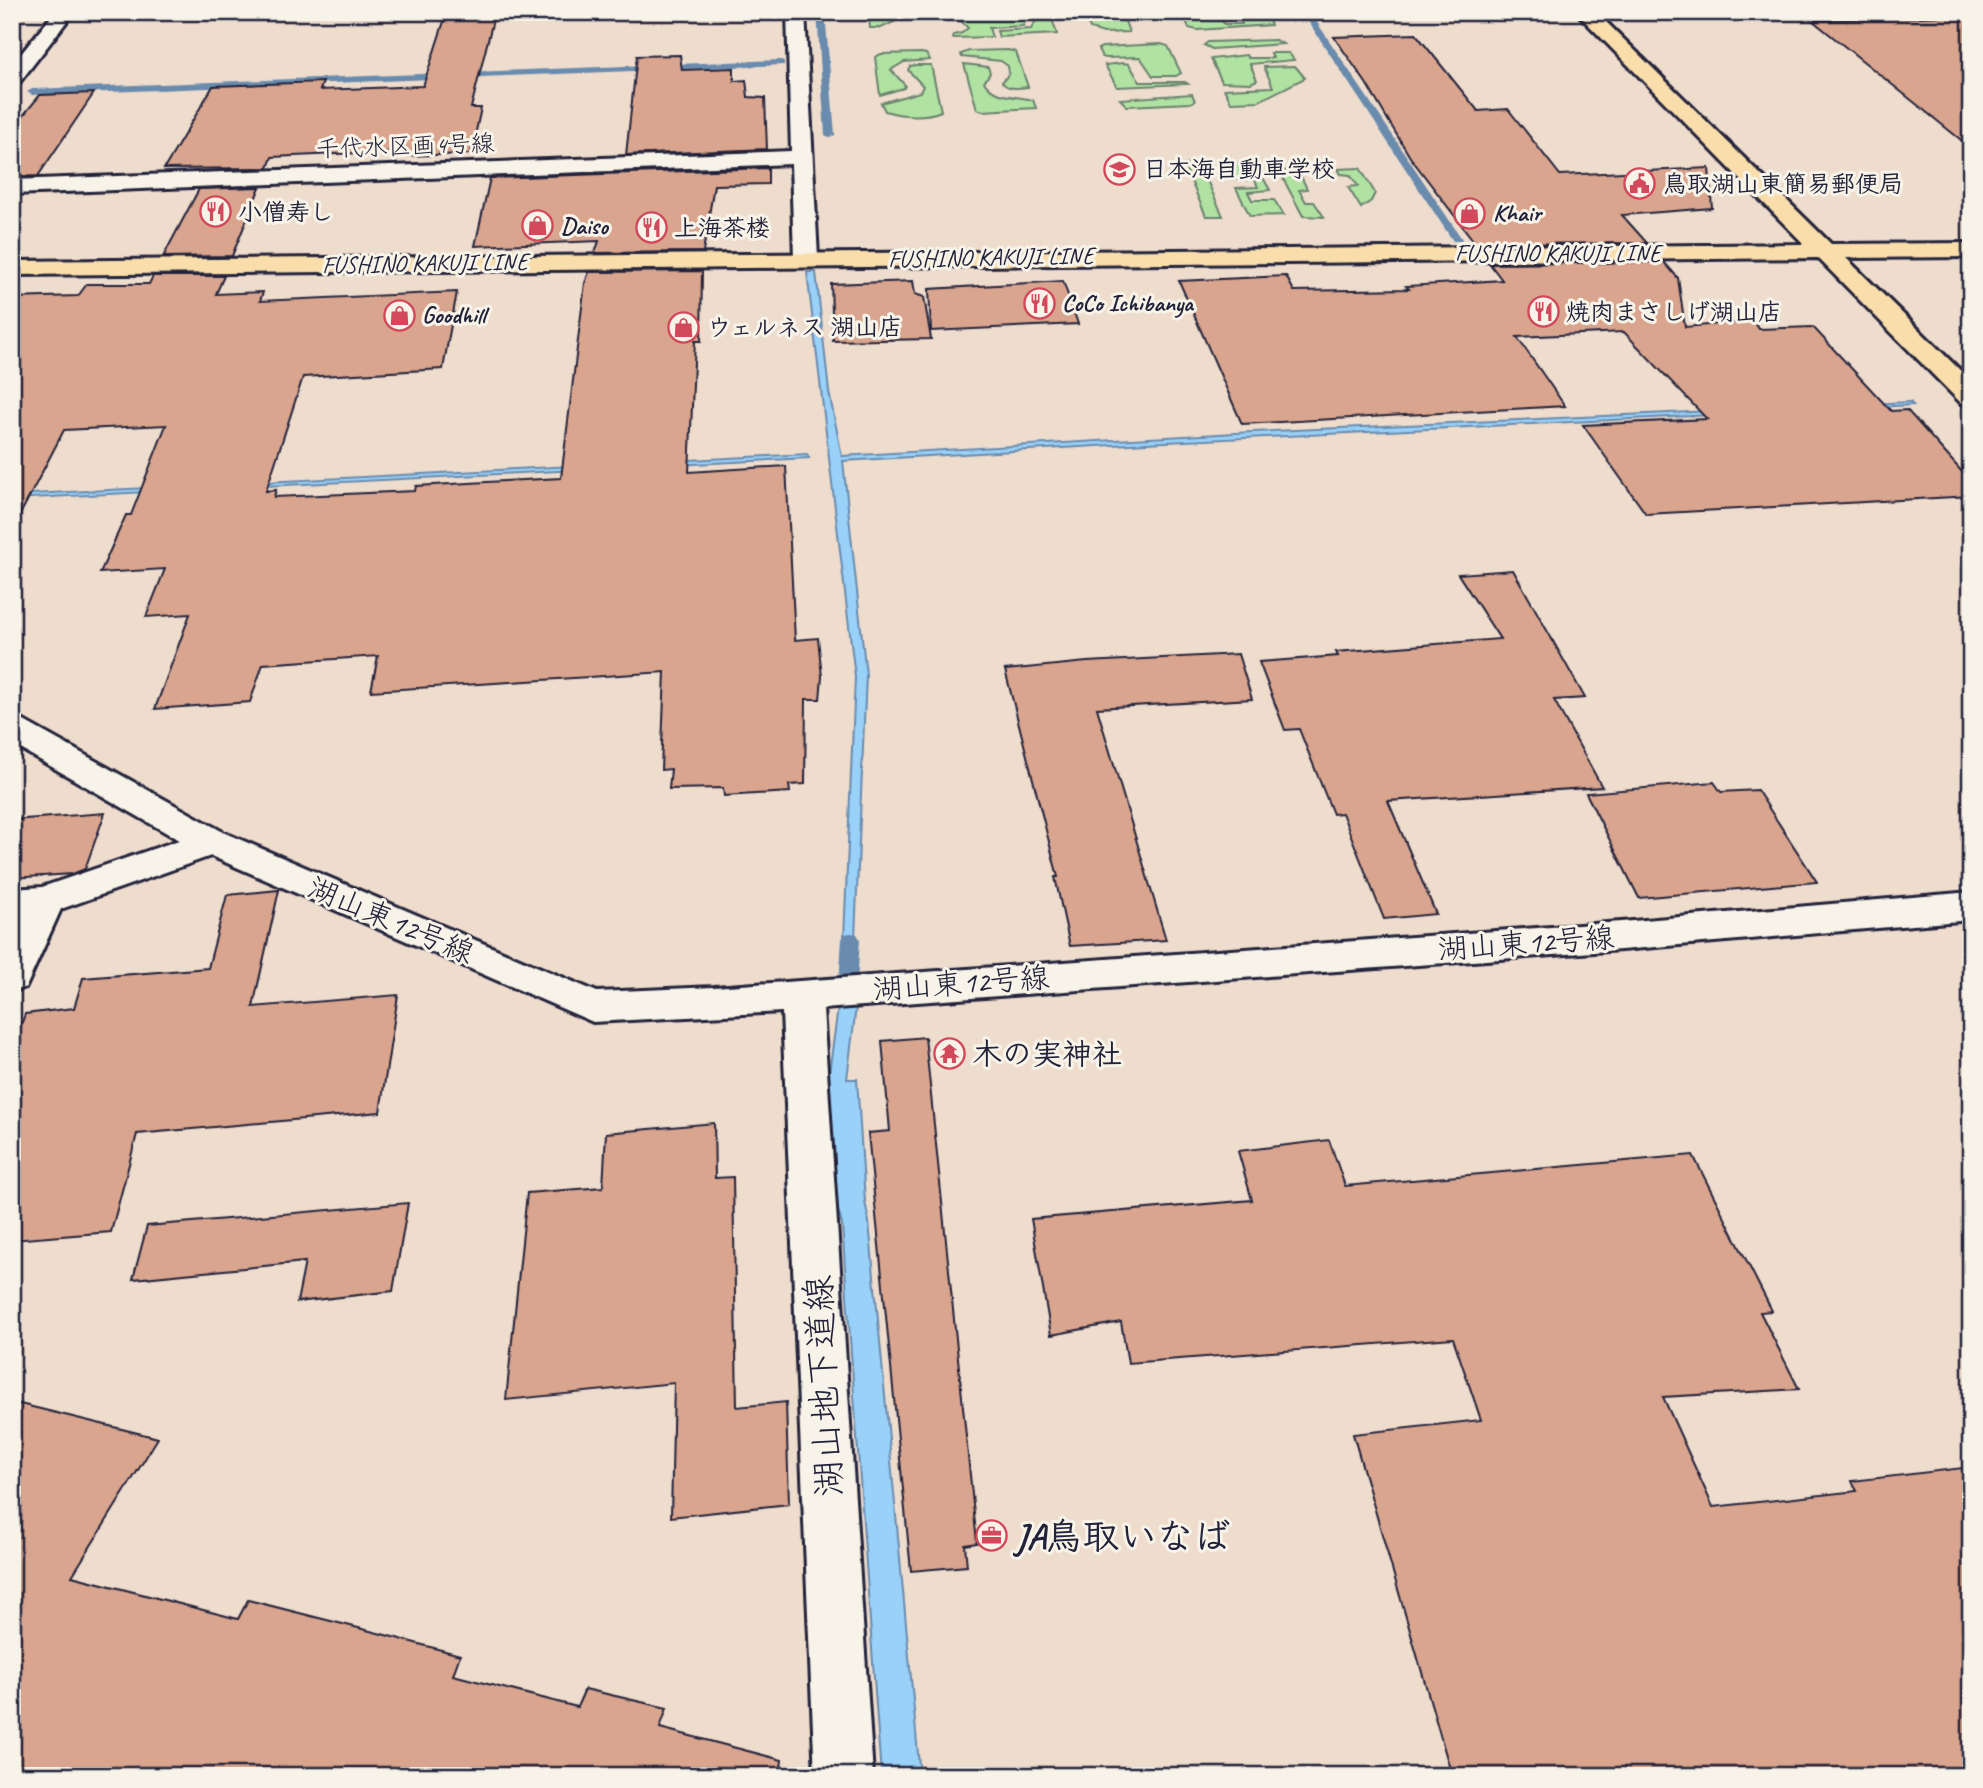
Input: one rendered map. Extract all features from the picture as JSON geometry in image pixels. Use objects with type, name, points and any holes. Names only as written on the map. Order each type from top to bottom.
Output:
[{"type":"main road","points":[[1585,12],[1971,397]]},
{"type":"main road","name":"FUSHINO KAKUJI LINE","points":[[12,268],[806,258],[1971,250]]},
{"type":"street","points":[[12,79],[65,12]]},
{"type":"street","points":[[796,12],[806,258]]},
{"type":"street","name":"千代水区画4号線","points":[[12,187],[800,158]]},
{"type":"street","name":"湖山東12号線","points":[[12,729],[212,842],[593,1007],[714,1002],[1621,936],[1971,906]]},
{"type":"street","points":[[12,977],[29,901],[212,842]]},
{"type":"street","name":"湖山地下道線","points":[[802,995],[844,1776]]},
{"type":"green space","points":[[1051,12],[1051,16],[1027,17],[1023,26],[989,28],[992,37],[953,38],[953,35],[968,28],[961,21],[943,18],[923,21],[898,20],[881,28],[870,28],[869,18]]},
{"type":"green space","points":[[1083,12],[1094,12],[1096,17],[1123,16],[1129,32],[1104,33],[1090,29]]},
{"type":"green space","points":[[1257,16],[1268,19],[1271,25],[1197,30],[1189,28],[1185,18],[1221,17],[1224,24],[1242,24],[1240,17]]},
{"type":"green space","points":[[1037,19],[1052,19],[1057,34],[999,37],[997,31],[1031,29]]},
{"type":"green space","points":[[1275,40],[1283,44],[1212,49],[1204,45],[1208,42]]},
{"type":"green space","points":[[1161,44],[1168,46],[1181,73],[1176,76],[1153,76],[1140,57],[1106,58],[1102,57],[1098,49],[1102,47]]},
{"type":"green space","points":[[969,51],[1016,52],[1028,87],[1014,88],[1004,85],[1002,82],[1009,74],[1008,66],[1001,61],[962,57],[961,54]]},
{"type":"green space","points":[[1271,53],[1289,53],[1294,60],[1250,64],[1257,80],[1251,83],[1222,82],[1211,59],[1246,55],[1248,58],[1273,58]]},
{"type":"green space","points":[[881,54],[926,54],[930,60],[904,62],[891,70],[905,85],[904,88],[880,95],[875,57]]},
{"type":"green space","points":[[964,64],[988,67],[990,73],[984,82],[989,87],[1000,94],[1033,100],[1036,108],[983,111],[977,109]]},
{"type":"green space","points":[[1129,64],[1140,82],[1188,84],[1117,87],[1105,65]]},
{"type":"green space","points":[[931,65],[941,111],[913,116],[885,111],[881,103],[920,92],[923,86],[908,70],[910,66]]},
{"type":"green space","points":[[1295,66],[1305,78],[1259,101],[1231,102],[1224,89],[1273,87],[1264,67]]},
{"type":"green space","points":[[1192,94],[1195,101],[1190,103],[1127,106],[1120,99]]},
{"type":"green space","points":[[1254,162],[1270,190],[1248,192],[1252,200],[1274,200],[1284,215],[1250,216],[1236,188],[1258,187],[1255,180],[1231,179],[1222,163]]},
{"type":"green space","points":[[1200,164],[1223,216],[1206,216],[1184,165]]},
{"type":"green space","points":[[1360,168],[1375,193],[1371,201],[1361,208],[1348,187],[1358,186],[1350,175],[1341,174],[1338,169]]},
{"type":"green space","points":[[1298,170],[1307,189],[1299,190],[1306,202],[1314,202],[1324,217],[1303,216],[1279,171]]},
{"type":"water","points":[[807,272],[816,272],[829,392],[842,456],[1253,432],[1910,402],[1913,405],[1146,443],[843,461],[866,675],[854,962],[843,963],[855,677]]},
{"type":"water","points":[[807,454],[809,458],[12,499],[12,495]]},
{"type":"water","points":[[856,1007],[847,1079],[857,1079],[865,1201],[920,1776],[881,1776],[842,1225],[834,1195],[828,1080],[838,1008]]},
{"type":"building","points":[[447,12],[495,12],[471,108],[481,108],[471,154],[402,156],[404,151],[272,157],[268,168],[164,169],[213,86],[323,82],[320,90],[423,86]]},
{"type":"building","points":[[1971,15],[1971,148],[1813,21]]},
{"type":"building","points":[[1416,34],[1478,111],[1508,109],[1560,175],[1709,168],[1712,208],[1622,215],[1647,243],[1476,244],[1410,157],[1366,83],[1334,37]]},
{"type":"building","points":[[680,55],[682,70],[734,68],[734,81],[746,80],[748,97],[765,98],[767,149],[626,155],[637,56]]},
{"type":"building","points":[[94,93],[38,176],[12,177],[12,129],[40,95]]},
{"type":"building","points":[[768,168],[768,184],[714,185],[703,252],[595,253],[599,241],[475,246],[490,178]]},
{"type":"building","points":[[260,187],[232,256],[163,257],[199,189]]},
{"type":"building","points":[[1664,262],[1678,278],[1685,327],[1754,321],[1759,329],[1813,327],[1891,411],[1907,410],[1971,482],[1971,496],[1646,514],[1583,425],[1707,419],[1624,332],[1517,337],[1565,406],[1242,424],[1179,281],[1286,276],[1294,291],[1409,289],[1406,286],[1502,280],[1490,264]]},
{"type":"building","points":[[702,271],[701,341],[695,341],[689,472],[786,466],[795,640],[818,638],[822,677],[820,699],[806,699],[805,784],[789,785],[790,792],[724,796],[723,788],[669,789],[671,769],[661,770],[665,672],[371,691],[378,656],[263,664],[250,702],[155,709],[190,614],[146,617],[165,569],[100,573],[126,515],[131,515],[166,425],[64,430],[12,530],[12,298],[78,296],[87,284],[149,284],[153,276],[224,276],[216,294],[263,292],[260,301],[457,292],[443,369],[303,377],[266,491],[276,490],[274,497],[415,491],[416,486],[561,478],[585,283],[589,272]]},
{"type":"building","points":[[913,281],[915,294],[924,297],[931,339],[833,341],[831,284]]},
{"type":"building","points":[[1063,281],[1078,324],[931,331],[929,289]]},
{"type":"building","points":[[1513,570],[1585,698],[1554,700],[1602,787],[1388,801],[1436,914],[1384,919],[1342,813],[1333,814],[1299,729],[1285,730],[1259,662],[1338,656],[1336,652],[1500,639],[1458,574]]},
{"type":"building","points":[[1238,654],[1252,699],[1097,708],[1166,940],[1070,946],[1055,877],[1058,877],[1005,670],[1087,662]]},
{"type":"building","points":[[1714,782],[1721,792],[1757,790],[1817,882],[1639,898],[1586,793]]},
{"type":"building","points":[[105,813],[85,869],[72,874],[12,878],[12,820]]},
{"type":"building","points":[[279,890],[253,1007],[398,995],[380,1112],[137,1134],[111,1232],[12,1240],[12,1050],[25,1014],[74,1008],[83,978],[208,968],[227,895]]},
{"type":"building","points":[[925,1037],[977,1543],[965,1545],[967,1566],[911,1571],[868,1133],[890,1131],[882,1041]]},
{"type":"building","points":[[714,1123],[715,1178],[733,1177],[737,1407],[786,1402],[789,1504],[671,1517],[674,1383],[506,1400],[527,1193],[603,1187],[606,1133]]},
{"type":"building","points":[[1329,1140],[1345,1186],[1693,1155],[1772,1311],[1760,1312],[1799,1389],[1663,1397],[1713,1507],[1857,1491],[1852,1481],[1971,1467],[1971,1776],[1452,1776],[1353,1434],[1481,1420],[1453,1338],[1128,1363],[1121,1322],[1051,1335],[1031,1219],[1252,1200],[1238,1151]]},
{"type":"building","points":[[408,1203],[393,1291],[297,1302],[305,1262],[133,1279],[147,1226]]},
{"type":"building","points":[[12,1402],[158,1438],[72,1576],[238,1619],[248,1600],[378,1633],[460,1655],[453,1675],[577,1707],[585,1689],[667,1708],[660,1728],[782,1760],[780,1776],[12,1776]]},
{"type":"waterway","points":[[821,12],[830,135]]},
{"type":"waterway","points":[[1306,12],[1457,239]]},
{"type":"waterway","points":[[32,92],[781,63]]},
{"type":"waterway","points":[[847,999],[851,939]]},
{"type":"place","name":"日本海自動車学校","points":[[1120,169]]},
{"type":"place","name":"鳥取湖山東簡易郵便局","points":[[1640,184]]},
{"type":"place","name":"小僧寿し","points":[[215,212]]},
{"type":"place","name":"Khair","points":[[1470,213]]},
{"type":"place","name":"Daiso","points":[[538,226]]},
{"type":"place","name":"上海茶楼","points":[[651,228]]},
{"type":"place","name":"CoCo Ichibanya","points":[[1039,303]]},
{"type":"place","name":"焼肉まさしげ湖山店","points":[[1543,312]]},
{"type":"place","name":"Goodhill","points":[[399,315]]},
{"type":"place","name":"ウェルネス 湖山店","points":[[684,327]]},
{"type":"place","name":"木の実神社","points":[[949,1054]]},
{"type":"place","name":"JA鳥取いなば","points":[[992,1536]]}]
